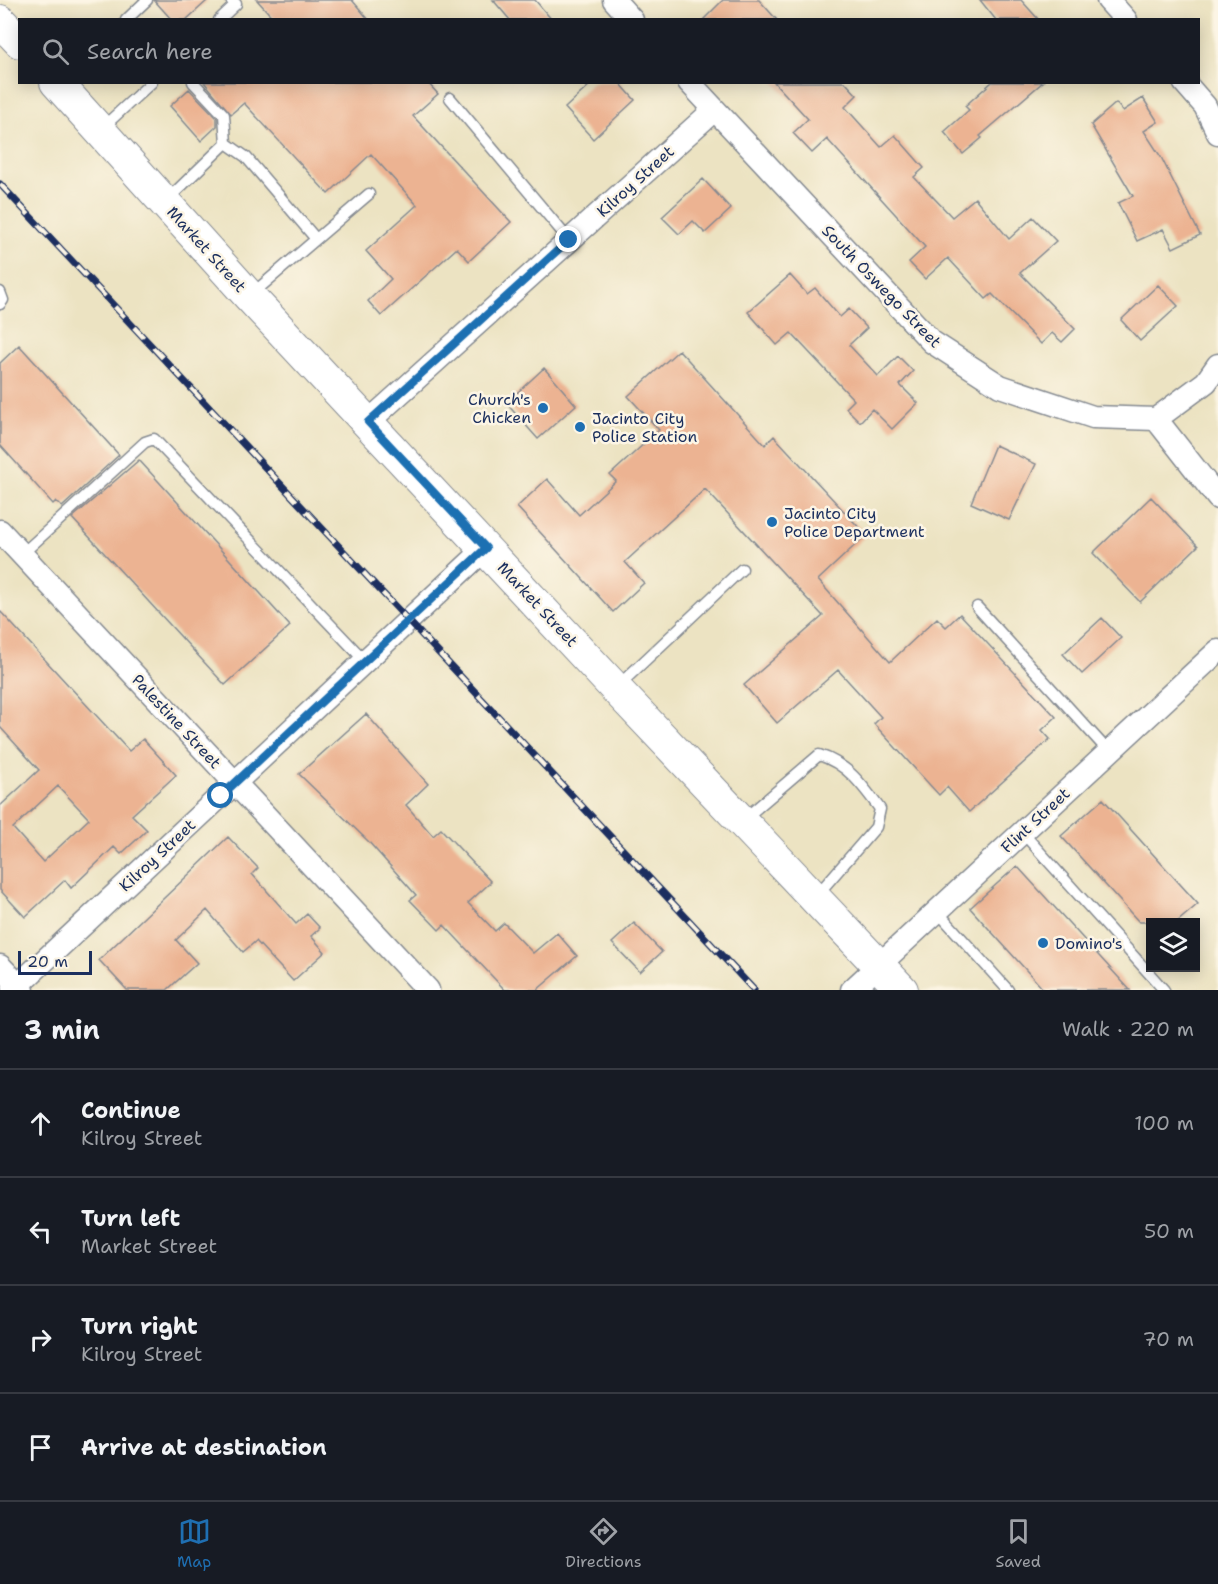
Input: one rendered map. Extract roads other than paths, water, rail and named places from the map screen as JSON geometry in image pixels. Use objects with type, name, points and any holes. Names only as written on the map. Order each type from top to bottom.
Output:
[{"type":"main road","points":[[0,21],[18,40]]},
{"type":"main road","name":"Market Street","points":[[59,84],[249,296],[615,688],[902,990]]},
{"type":"street","points":[[614,0],[630,18]]},
{"type":"street","points":[[1108,0],[1124,18]]},
{"type":"street","name":"South Oswego Street","points":[[692,84],[932,342],[1000,387],[1093,417],[1156,419]]},
{"type":"street","points":[[1186,84],[1205,106],[1218,133]]},
{"type":"street","name":"Kilroy Street","points":[[368,422],[714,110]]},
{"type":"street","points":[[1218,365],[1206,382],[1156,419],[1218,498]]},
{"type":"street","name":"Palestine Street","points":[[0,531],[428,990]]},
{"type":"street","name":"Kilroy Street","points":[[18,988],[486,548]]},
{"type":"street","name":"Flint Street","points":[[852,990],[1218,651]]},
{"type":"street","points":[[0,966],[18,988]]},
{"type":"lane","points":[[128,18],[147,0]]},
{"type":"lane","points":[[221,18],[236,4],[231,0]]},
{"type":"lane","points":[[99,131],[150,84]]},
{"type":"lane","points":[[195,84],[224,115],[226,143]]},
{"type":"lane","points":[[450,98],[569,240]]},
{"type":"lane","points":[[164,202],[226,143]]},
{"type":"lane","points":[[226,143],[246,157],[316,239]]},
{"type":"lane","points":[[249,296],[369,194]]},
{"type":"lane","points":[[0,292],[3,300],[0,304]]},
{"type":"lane","points":[[22,554],[145,442],[154,439],[365,661]]},
{"type":"lane","points":[[615,688],[742,569]]},
{"type":"lane","points":[[977,607],[1109,752]]},
{"type":"lane","points":[[741,821],[819,754],[832,759],[853,774],[880,809],[876,828],[814,898]]},
{"type":"lane","points":[[1022,832],[1164,990]]},
{"type":"lane","points":[[937,911],[1008,990]]},
{"type":"railway","points":[[0,184],[754,990]]},
{"type":"place","name":"Church's Chicken","points":[[543,408]]},
{"type":"place","name":"Jacinto City Police Station","points":[[580,427]]},
{"type":"place","name":"Jacinto City Police Department","points":[[772,522]]},
{"type":"place","name":"Domino's","points":[[1043,943]]}]
